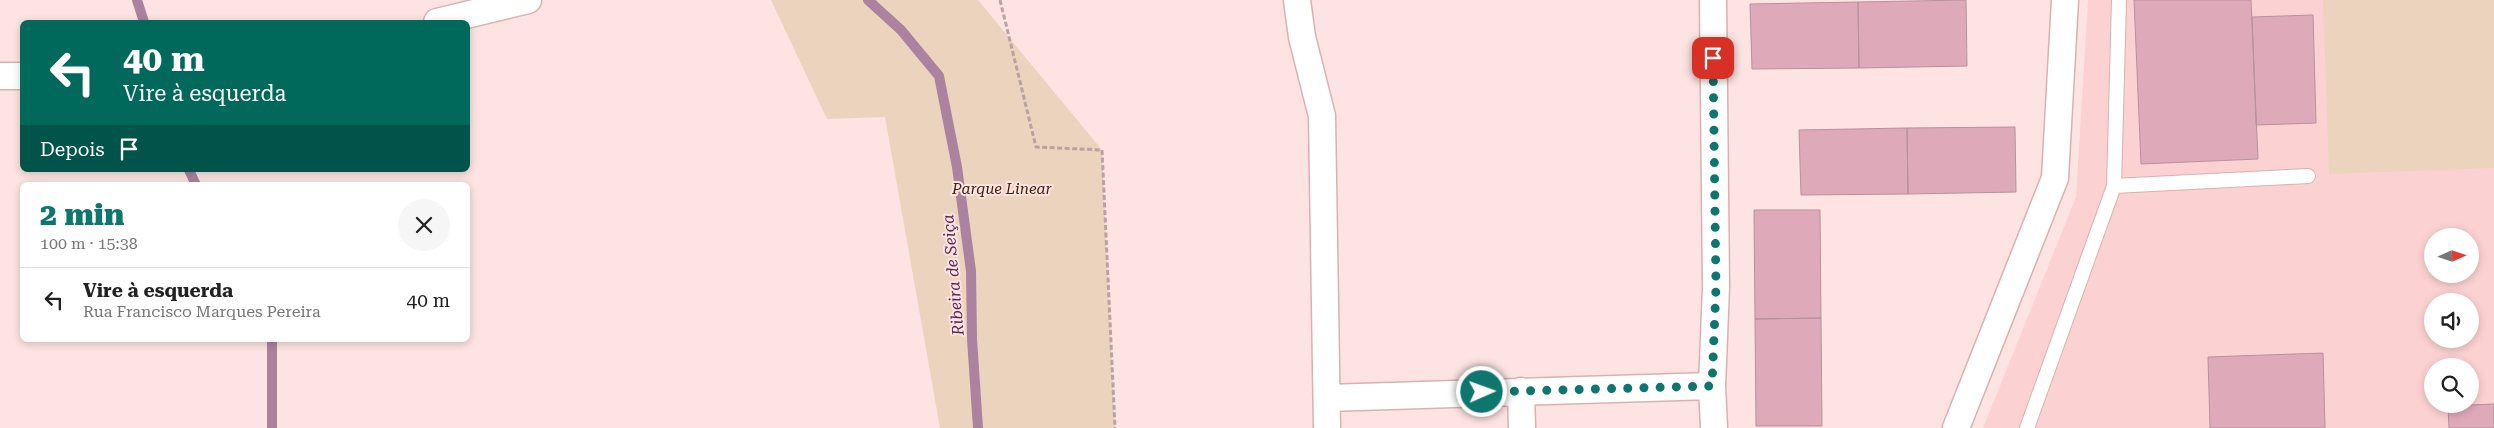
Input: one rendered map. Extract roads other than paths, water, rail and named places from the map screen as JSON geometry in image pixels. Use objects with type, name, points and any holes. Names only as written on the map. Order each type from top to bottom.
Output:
[{"type":"street","points":[[445,20],[528,0]]},
{"type":"street","points":[[1280,0],[1302,36]]},
{"type":"street","points":[[1297,0],[1302,36],[1322,116],[1327,428]]},
{"type":"street","points":[[1712,0],[1716,287],[1712,386],[1714,428]]},
{"type":"street","points":[[1956,428],[2055,178],[2066,0]]},
{"type":"street","points":[[0,76],[20,76]]},
{"type":"street","points":[[1327,398],[1712,386]]},
{"type":"street","points":[[1522,391],[1522,428]]},
{"type":"lane","points":[[2027,428],[2114,186],[2120,0]]},
{"type":"lane","points":[[2114,186],[2308,176]]},
{"type":"waterway","points":[[137,0],[143,20]]},
{"type":"waterway","name":"Ribeira de Seiça","points":[[868,0],[901,30],[939,76],[957,167],[971,271],[972,339],[978,428]]},
{"type":"waterway","points":[[190,172],[195,182]]},
{"type":"waterway","points":[[272,342],[272,428]]},
{"type":"park label","name":"Parque Linear","points":[[1002,189]]}]
